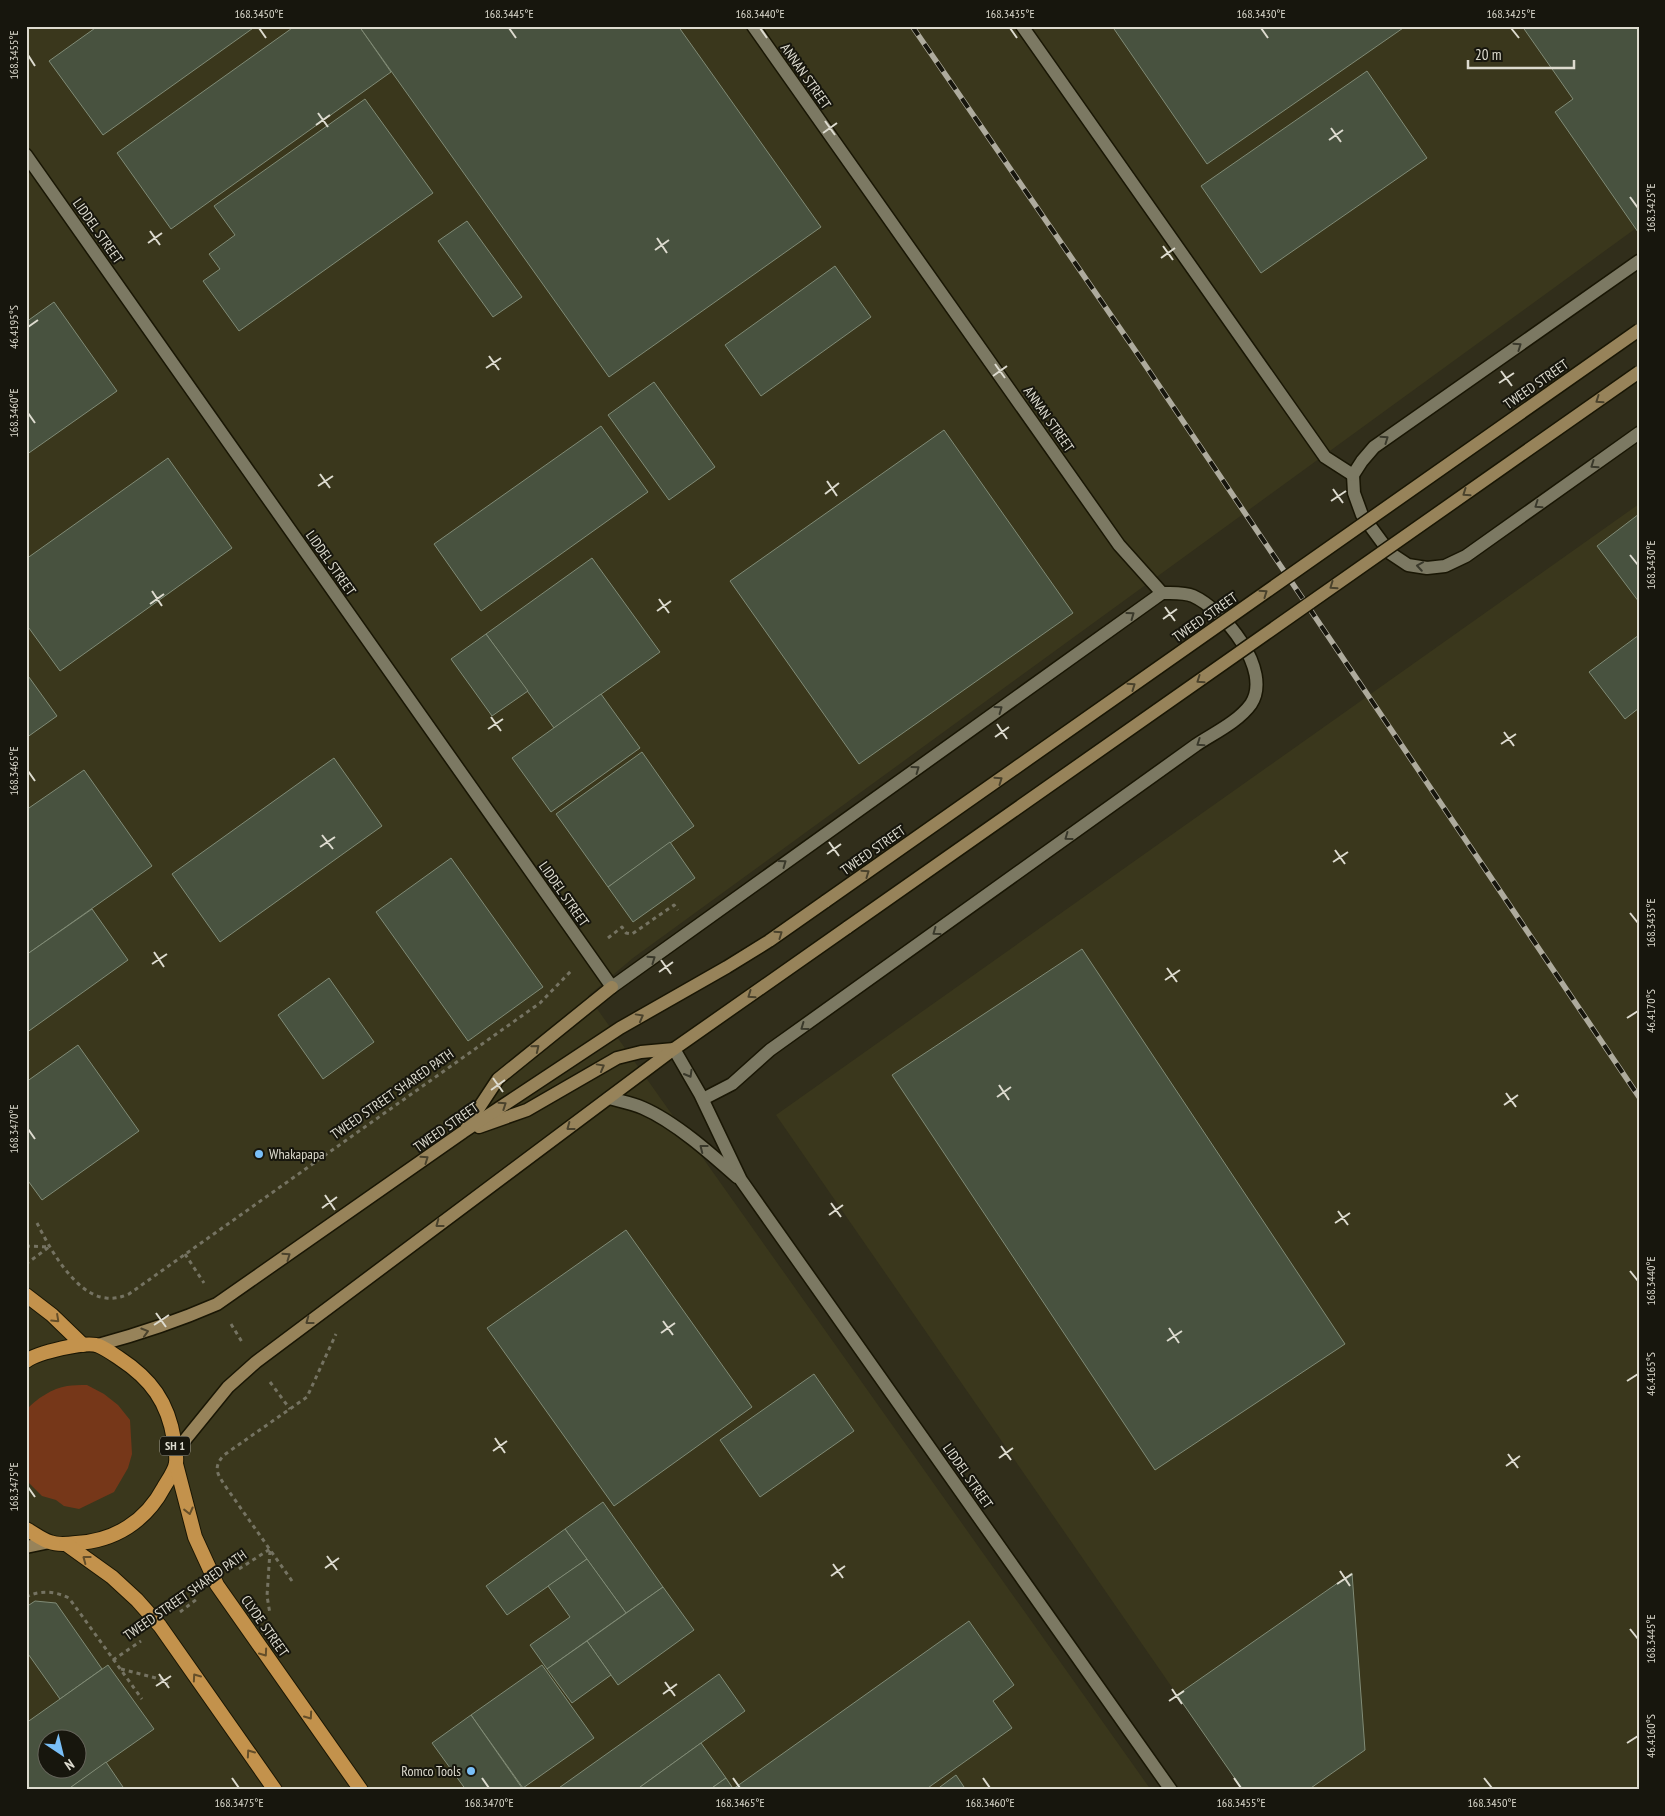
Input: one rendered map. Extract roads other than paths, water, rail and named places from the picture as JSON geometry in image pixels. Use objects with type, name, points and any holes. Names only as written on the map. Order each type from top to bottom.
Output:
[{"type":"highway","points":[[26,1295],[52,1315],[83,1345]]},
{"type":"highway","points":[[26,1361],[33,1356],[58,1349],[98,1345]]},
{"type":"highway","name":"CLYDE STREET","points":[[98,1345],[127,1364],[148,1381],[164,1404],[173,1430],[176,1457],[195,1537],[217,1585],[361,1790]]},
{"type":"highway","name":"SH 1","points":[[26,1529],[50,1542],[66,1544],[92,1542],[116,1535],[139,1520],[158,1499],[176,1457]]},
{"type":"highway","name":"SH 1","points":[[66,1544],[118,1583],[137,1600],[160,1626],[275,1790]]},
{"type":"main road","name":"TWEED STREET","points":[[98,1345],[183,1319],[217,1304],[463,1132],[620,1028],[727,968],[769,941],[1639,330]]},
{"type":"main road","points":[[176,1457],[228,1387],[256,1362],[674,1049],[1639,372]]},
{"type":"main road","points":[[463,1132],[498,1078],[612,987]]},
{"type":"main road","points":[[463,1132],[527,1110],[617,1058],[641,1052],[674,1049]]},
{"type":"main road","points":[[26,1547],[50,1542]]},
{"type":"street","name":"ANNAN STREET","points":[[753,26],[1119,544],[1162,593]]},
{"type":"street","points":[[1022,26],[1325,457],[1354,476]]},
{"type":"street","name":"LIDDEL STREET","points":[[26,155],[612,987]]},
{"type":"street","points":[[1639,261],[1374,447],[1362,461],[1354,476],[1354,493],[1362,514],[1390,553],[1408,564],[1427,568],[1446,566],[1466,556],[1639,433]]},
{"type":"street","points":[[612,987],[1162,593],[1191,595],[1213,608],[1235,631],[1253,665],[1258,684],[1252,702],[1240,716],[1196,745],[770,1050],[732,1084],[703,1099]]},
{"type":"street","name":"LIDDEL STREET","points":[[674,1049],[703,1099],[741,1180],[1171,1790]]},
{"type":"street","name":"LIDDEL STREET","points":[[609,1098],[643,1108],[660,1117],[705,1150],[741,1180]]},
{"type":"railway","points":[[912,26],[1139,356],[1639,1097]]},
{"type":"place","name":"Whakapapa","points":[[259,1154]]},
{"type":"place","name":"Romco Tools","points":[[471,1771]]}]
